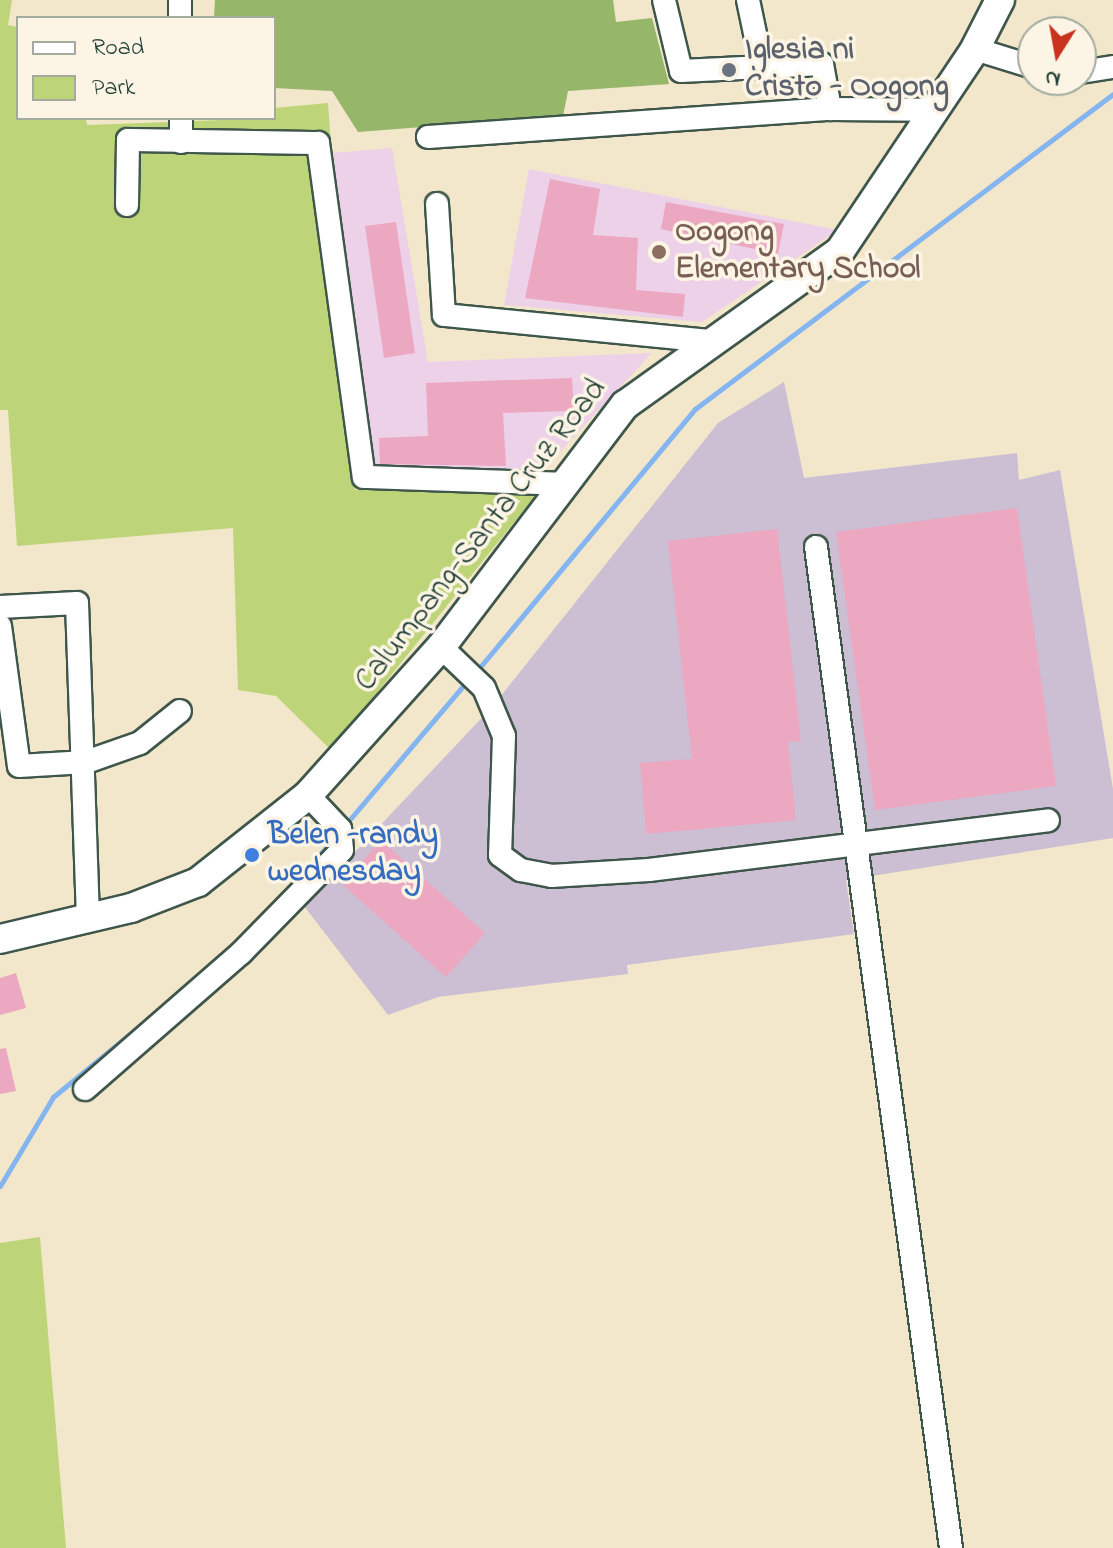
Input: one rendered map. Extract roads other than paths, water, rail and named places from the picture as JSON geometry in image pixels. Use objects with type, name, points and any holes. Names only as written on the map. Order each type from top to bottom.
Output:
[{"type":"main road","name":"Calumpang-Santa Cruz Road","points":[[0,939],[88,920],[198,882],[308,795],[441,647],[625,405],[709,341],[840,251],[975,49],[1000,0]]},
{"type":"street","points":[[664,0],[681,71],[822,64],[830,109]]},
{"type":"street","points":[[748,0],[762,67]]},
{"type":"street","points":[[975,49],[1017,62]]},
{"type":"street","points":[[428,137],[830,109],[936,110]]},
{"type":"street","points":[[181,120],[181,142]]},
{"type":"street","points":[[127,205],[128,140],[318,143],[364,477],[564,484]]},
{"type":"street","points":[[437,204],[444,315],[709,341]]},
{"type":"street","points":[[816,547],[951,1548]]},
{"type":"street","points":[[0,607],[77,603],[86,762],[88,920]]},
{"type":"street","points":[[0,626],[19,766],[86,762],[140,743],[180,711]]},
{"type":"street","points":[[441,647],[472,675],[504,736],[500,855],[521,870],[551,876],[649,870],[1048,820]]},
{"type":"street","points":[[85,1089],[253,942],[328,867],[342,833],[308,795]]},
{"type":"street","points":[[0,930],[0,939]]},
{"type":"waterway","points":[[475,673],[695,409],[1113,94]]},
{"type":"waterway","points":[[345,825],[468,680]]},
{"type":"waterway","points":[[301,877],[333,839]]},
{"type":"waterway","points":[[0,1186],[53,1097],[160,1009]]},
{"type":"place","name":"Iglesia ni Cristo - Oogong","points":[[729,70]]},
{"type":"place","name":"Oogong Elementary School","points":[[659,252]]},
{"type":"place","name":"Belen -randy wednesday","points":[[252,855]]}]
